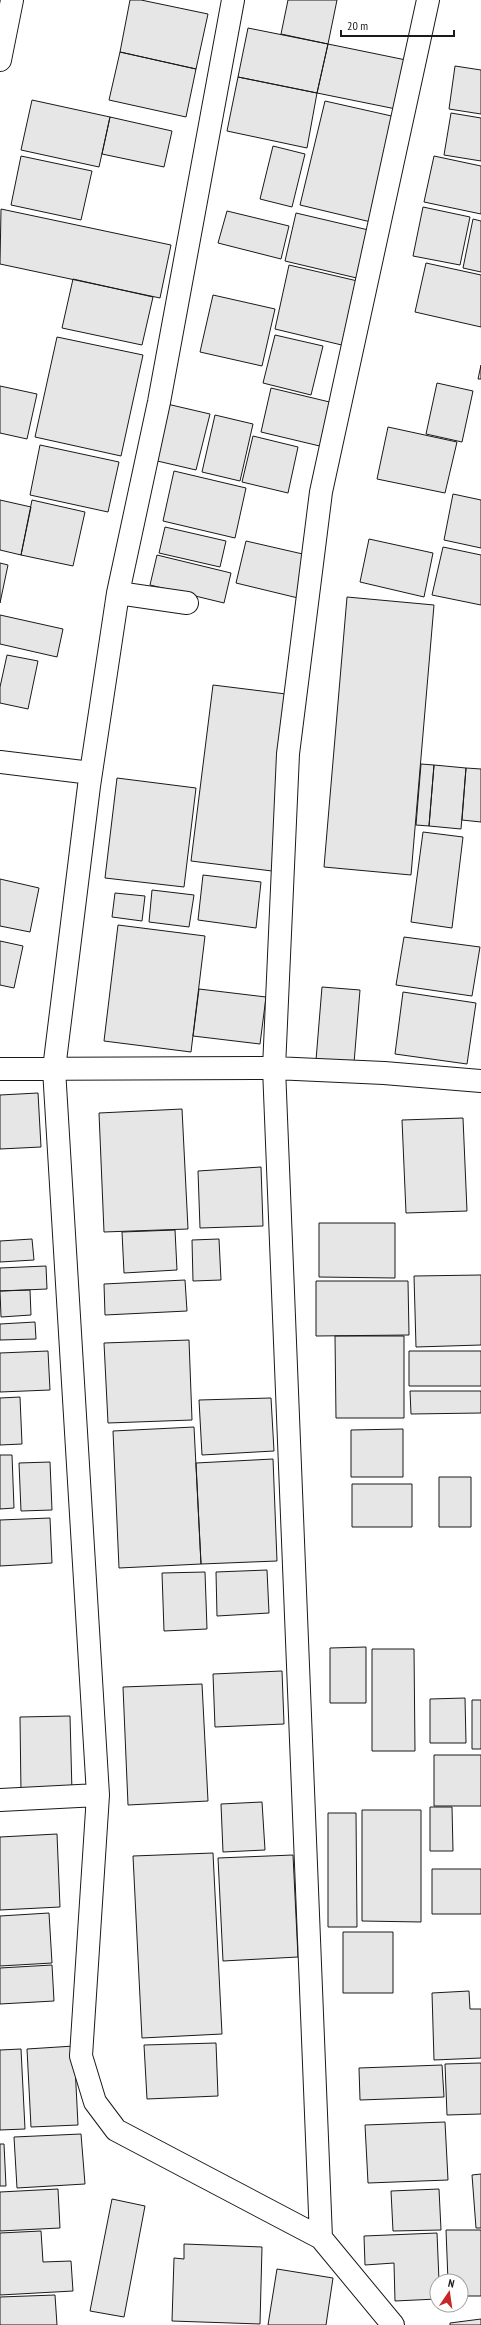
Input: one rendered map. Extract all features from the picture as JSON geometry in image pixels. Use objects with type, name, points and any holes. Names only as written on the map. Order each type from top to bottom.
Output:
[{"type":"street","points":[[0,60],[12,0]]},
{"type":"street","points":[[233,0],[159,402],[118,593],[91,773],[54,1069],[98,1795],[81,2056],[95,2102],[116,2130],[321,2238],[393,2325]]},
{"type":"street","points":[[321,2238],[274,1068],[288,754],[321,492],[428,0]]},
{"type":"street","points":[[118,593],[187,603]]},
{"type":"street","points":[[0,762],[91,773]]},
{"type":"street","points":[[0,1069],[274,1068],[384,1073],[481,1082]]},
{"type":"street","points":[[0,1800],[98,1795]]},
{"type":"building","points":[[130,0],[141,0],[208,14],[196,69],[120,52]]},
{"type":"building","points":[[288,0],[337,0],[328,44],[281,34]]},
{"type":"building","points":[[248,28],[328,44],[317,93],[238,77]]},
{"type":"building","points":[[328,44],[406,60],[396,109],[317,93]]},
{"type":"building","points":[[120,52],[196,69],[186,117],[109,100]]},
{"type":"building","points":[[455,66],[481,70],[481,114],[449,109]]},
{"type":"building","points":[[238,77],[317,93],[307,148],[227,131]]},
{"type":"building","points":[[32,100],[110,117],[99,167],[21,150]]},
{"type":"building","points":[[325,101],[396,117],[371,222],[300,205]]},
{"type":"building","points":[[451,113],[481,118],[481,161],[444,155]]},
{"type":"building","points":[[110,117],[172,131],[164,167],[102,154]]},
{"type":"building","points":[[273,146],[305,154],[292,207],[260,199]]},
{"type":"building","points":[[21,156],[92,171],[81,220],[11,205]]},
{"type":"building","points":[[434,156],[481,166],[481,214],[424,202]]},
{"type":"building","points":[[423,207],[470,217],[460,265],[413,256]]},
{"type":"building","points":[[1,209],[171,245],[160,298],[0,264]]},
{"type":"building","points":[[227,211],[289,226],[281,259],[218,243]]},
{"type":"building","points":[[296,213],[377,232],[365,280],[285,261]]},
{"type":"building","points":[[473,219],[481,221],[481,272],[463,268]]},
{"type":"building","points":[[426,263],[481,275],[481,327],[415,312]]},
{"type":"building","points":[[289,265],[366,283],[350,347],[275,329]]},
{"type":"building","points":[[73,279],[153,297],[142,345],[62,328]]},
{"type":"building","points":[[213,295],[275,309],[262,366],[200,352]]},
{"type":"building","points":[[275,335],[323,346],[311,395],[263,383]]},
{"type":"building","points":[[57,337],[143,355],[121,456],[35,437]]},
{"type":"building","points":[[481,365],[481,379],[478,379]]},
{"type":"building","points":[[437,383],[473,391],[462,442],[426,434]]},
{"type":"building","points":[[0,386],[37,394],[27,439],[0,433]]},
{"type":"building","points":[[271,388],[338,404],[328,448],[261,432]]},
{"type":"building","points":[[167,404],[210,414],[196,470],[153,460]]},
{"type":"building","points":[[215,415],[253,424],[240,481],[202,472]]},
{"type":"building","points":[[388,427],[457,442],[445,493],[377,479]]},
{"type":"building","points":[[253,436],[298,447],[288,493],[242,482]]},
{"type":"building","points":[[40,445],[119,462],[108,512],[30,495]]},
{"type":"building","points":[[174,471],[246,488],[235,538],[163,521]]},
{"type":"building","points":[[453,494],[481,500],[481,548],[444,540]]},
{"type":"building","points":[[0,500],[31,507],[21,555],[0,550]]},
{"type":"building","points":[[32,500],[85,512],[73,566],[21,555]]},
{"type":"building","points":[[165,527],[226,541],[220,567],[159,553]]},
{"type":"building","points":[[369,539],[433,553],[424,597],[360,582]]},
{"type":"building","points":[[246,541],[307,555],[298,598],[236,583]]},
{"type":"building","points":[[443,547],[481,555],[481,605],[432,595]]},
{"type":"building","points":[[157,555],[231,573],[224,603],[150,585]]},
{"type":"building","points":[[0,563],[8,565],[0,603]]},
{"type":"building","points":[[347,597],[434,605],[411,875],[324,867]]},
{"type":"building","points":[[0,615],[63,629],[57,657],[0,644]]},
{"type":"building","points":[[7,655],[38,661],[28,709],[0,703],[0,687]]},
{"type":"building","points":[[213,685],[294,695],[272,871],[191,861]]},
{"type":"building","points":[[421,764],[434,765],[429,826],[416,825]]},
{"type":"building","points":[[434,765],[466,768],[461,829],[429,826]]},
{"type":"building","points":[[466,768],[481,769],[481,822],[462,820]]},
{"type":"building","points":[[117,778],[196,788],[184,887],[105,878]]},
{"type":"building","points":[[423,832],[463,837],[452,928],[411,922]]},
{"type":"building","points":[[203,875],[261,882],[256,928],[198,920]]},
{"type":"building","points":[[0,879],[39,888],[30,932],[0,926]]},
{"type":"building","points":[[152,890],[194,895],[189,927],[149,922]]},
{"type":"building","points":[[115,893],[145,896],[142,921],[112,917]]},
{"type":"building","points":[[118,925],[205,936],[191,1052],[104,1041]]},
{"type":"building","points":[[404,937],[480,947],[472,996],[396,985]]},
{"type":"building","points":[[0,941],[23,946],[14,988],[0,985]]},
{"type":"building","points":[[322,987],[360,990],[354,1063],[316,1060]]},
{"type":"building","points":[[199,989],[266,997],[260,1044],[193,1036]]},
{"type":"building","points":[[403,992],[476,1003],[467,1064],[395,1054]]},
{"type":"building","points":[[38,1093],[41,1147],[0,1149],[0,1095]]},
{"type":"building","points":[[182,1109],[188,1229],[104,1232],[99,1113]]},
{"type":"building","points":[[463,1118],[467,1211],[406,1213],[402,1120]]},
{"type":"building","points":[[261,1167],[263,1226],[200,1228],[198,1171]]},
{"type":"building","points":[[319,1223],[395,1223],[395,1278],[319,1277]]},
{"type":"building","points":[[175,1230],[177,1270],[124,1273],[122,1232]]},
{"type":"building","points":[[32,1239],[34,1260],[0,1262],[0,1241]]},
{"type":"building","points":[[219,1239],[221,1280],[193,1281],[192,1240]]},
{"type":"building","points":[[46,1266],[47,1289],[0,1291],[0,1268]]},
{"type":"building","points":[[481,1275],[481,1345],[416,1347],[414,1276]]},
{"type":"building","points":[[185,1280],[187,1311],[105,1315],[104,1284]]},
{"type":"building","points":[[316,1281],[408,1281],[409,1335],[316,1336]]},
{"type":"building","points":[[30,1290],[31,1315],[1,1317],[0,1291]]},
{"type":"building","points":[[35,1322],[36,1339],[0,1340],[0,1324]]},
{"type":"building","points":[[335,1336],[404,1336],[404,1418],[336,1418]]},
{"type":"building","points":[[189,1340],[192,1420],[108,1423],[104,1343]]},
{"type":"building","points":[[48,1351],[50,1390],[0,1392],[0,1353]]},
{"type":"building","points":[[409,1351],[481,1351],[481,1386],[409,1386]]},
{"type":"building","points":[[410,1391],[481,1391],[481,1413],[411,1414]]},
{"type":"building","points":[[20,1397],[22,1444],[0,1445],[0,1398]]},
{"type":"building","points":[[271,1398],[274,1451],[202,1455],[199,1400]]},
{"type":"building","points":[[194,1427],[201,1564],[119,1568],[113,1431]]},
{"type":"building","points":[[403,1429],[403,1477],[351,1477],[351,1430]]},
{"type":"building","points":[[0,1455],[12,1455],[14,1508],[0,1509]]},
{"type":"building","points":[[273,1459],[277,1561],[201,1564],[196,1463]]},
{"type":"building","points":[[50,1462],[52,1510],[21,1511],[19,1463]]},
{"type":"building","points":[[439,1477],[471,1477],[471,1527],[439,1527]]},
{"type":"building","points":[[352,1484],[412,1484],[412,1527],[352,1527]]},
{"type":"building","points":[[50,1518],[52,1563],[0,1566],[0,1520]]},
{"type":"building","points":[[267,1570],[269,1613],[217,1616],[216,1572]]},
{"type":"building","points":[[205,1572],[207,1629],[164,1631],[162,1573]]},
{"type":"building","points":[[366,1647],[366,1703],[330,1703],[330,1648]]},
{"type":"building","points":[[372,1649],[414,1649],[415,1751],[372,1751]]},
{"type":"building","points":[[282,1671],[284,1724],[215,1727],[213,1674]]},
{"type":"building","points":[[202,1684],[208,1801],[128,1805],[123,1687]]},
{"type":"building","points":[[465,1698],[466,1743],[430,1743],[430,1699]]},
{"type":"building","points":[[472,1700],[481,1700],[481,1749],[472,1749]]},
{"type":"building","points":[[70,1716],[72,1792],[21,1793],[20,1717]]},
{"type":"building","points":[[434,1755],[481,1755],[481,1806],[434,1806]]},
{"type":"building","points":[[262,1802],[265,1850],[223,1852],[221,1804]]},
{"type":"building","points":[[430,1807],[452,1807],[453,1851],[430,1851]]},
{"type":"building","points":[[362,1810],[421,1810],[421,1922],[362,1921]]},
{"type":"building","points":[[328,1813],[356,1813],[357,1927],[328,1927]]},
{"type":"building","points":[[57,1834],[60,1907],[0,1910],[0,1837]]},
{"type":"building","points":[[213,1853],[222,2034],[142,2038],[133,1856]]},
{"type":"building","points":[[293,1855],[298,1957],[223,1961],[218,1858]]},
{"type":"building","points":[[432,1869],[481,1869],[481,1914],[432,1914]]},
{"type":"building","points":[[49,1913],[52,1963],[0,1966],[0,1916]]},
{"type":"building","points":[[343,1932],[393,1932],[393,1993],[343,1993]]},
{"type":"building","points":[[52,1965],[54,2001],[0,2004],[0,1968]]},
{"type":"building","points":[[469,1991],[470,2009],[481,2009],[481,2058],[434,2060],[432,1993]]},
{"type":"building","points":[[216,2043],[218,2096],[147,2099],[144,2045]]},
{"type":"building","points":[[74,2046],[78,2125],[31,2127],[27,2049]]},
{"type":"building","points":[[21,2049],[25,2129],[0,2130],[0,2050]]},
{"type":"building","points":[[481,2063],[481,2114],[447,2115],[445,2064]]},
{"type":"building","points":[[442,2065],[444,2097],[360,2100],[359,2068]]},
{"type":"building","points":[[445,2122],[448,2180],[368,2183],[365,2125]]},
{"type":"building","points":[[81,2134],[85,2184],[17,2188],[14,2137]]},
{"type":"building","points":[[0,2144],[4,2144],[6,2186],[0,2186]]},
{"type":"building","points":[[481,2174],[481,2228],[476,2228],[472,2175]]},
{"type":"building","points":[[58,2189],[60,2228],[0,2231],[0,2192]]},
{"type":"building","points":[[439,2189],[441,2230],[393,2231],[391,2191]]},
{"type":"building","points":[[112,2199],[145,2206],[124,2317],[90,2311]]},
{"type":"building","points":[[446,2230],[481,2230],[481,2296],[469,2296],[469,2273],[448,2273]]},
{"type":"building","points":[[41,2231],[43,2262],[71,2261],[73,2291],[0,2295],[0,2233]]},
{"type":"building","points":[[437,2233],[439,2273],[429,2273],[429,2299],[395,2301],[394,2263],[365,2265],[364,2236]]},
{"type":"building","points":[[184,2244],[262,2247],[260,2324],[172,2321],[174,2258],[184,2259]]},
{"type":"building","points":[[277,2269],[333,2278],[326,2325],[268,2325]]},
{"type":"building","points":[[55,2295],[57,2325],[0,2325],[0,2297]]},
{"type":"building","points":[[481,2319],[481,2325],[450,2325],[450,2323]]}]
